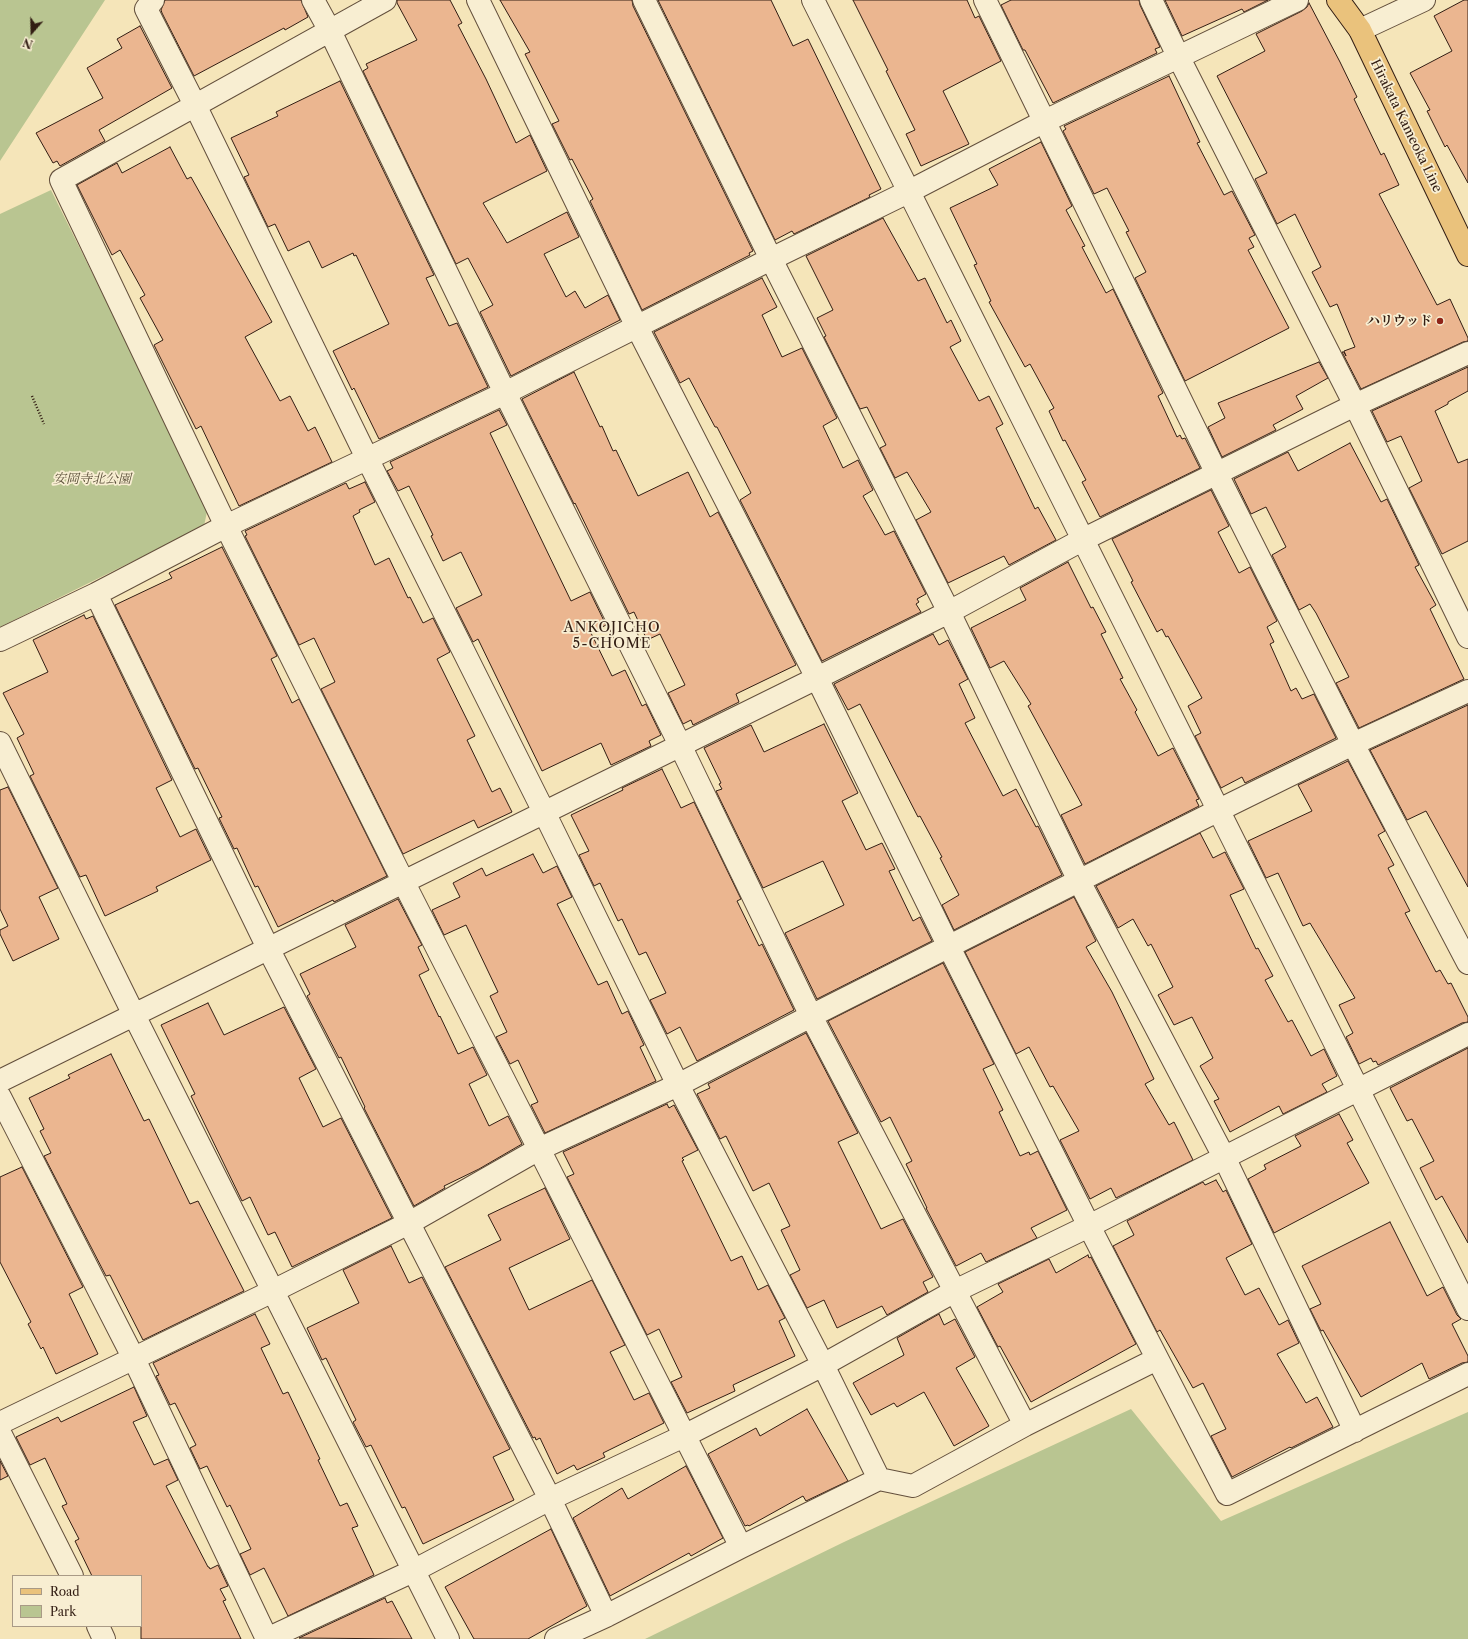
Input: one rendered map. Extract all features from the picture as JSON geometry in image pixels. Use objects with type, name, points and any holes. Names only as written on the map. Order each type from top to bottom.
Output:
[{"type":"main road","name":"Hirakata Kameoka Line","points":[[1338,0],[1360,30],[1468,255]]},
{"type":"street","points":[[153,0],[146,9],[195,105],[367,458],[544,812],[678,1085],[823,1365],[879,1479]]},
{"type":"street","points":[[313,0],[330,31],[505,393],[680,745],[811,1016],[1025,1425]]},
{"type":"street","points":[[385,0],[61,180],[226,526],[403,881],[741,1547]]},
{"type":"street","points":[[478,0],[637,327],[816,678],[1089,1226],[1227,1494],[1468,1374]]},
{"type":"street","points":[[644,0],[949,612],[1079,882],[1224,1157],[1355,1431]]},
{"type":"street","points":[[813,0],[1468,1309]]},
{"type":"street","points":[[985,0],[1217,474],[1353,744],[1468,963]]},
{"type":"street","points":[[1151,0],[1355,405],[1468,637]]},
{"type":"street","points":[[0,640],[96,594],[226,526],[505,393],[908,192],[1045,121],[1179,58],[1297,0]]},
{"type":"street","points":[[1360,30],[1424,0]]},
{"type":"street","points":[[0,1081],[949,612],[1082,540],[1355,405],[1468,353]]},
{"type":"street","points":[[96,594],[268,948],[550,1499],[606,1616]]},
{"type":"street","points":[[0,1423],[134,1359],[409,1223],[539,1149],[678,1085],[811,1016],[1219,810],[1353,744],[1468,690]]},
{"type":"street","points":[[0,743],[134,1015],[448,1639]]},
{"type":"street","points":[[0,1097],[134,1359],[267,1639],[413,1571],[550,1499],[684,1436],[823,1365],[955,1291],[1089,1226],[1468,1034]]},
{"type":"street","points":[[556,1639],[606,1616],[879,1479],[913,1486],[1025,1425],[1157,1358]]},
{"type":"street","points":[[0,1433],[71,1575]]},
{"type":"street","points":[[98,1627],[104,1639]]},
{"type":"path","points":[[32,396],[44,424]]},
{"type":"green space","points":[[0,0],[105,0],[0,161]]},
{"type":"green space","name":"安岡寺北公園","points":[[51,190],[208,507],[204,526],[0,627],[0,214]]},
{"type":"green space","points":[[1131,1409],[1221,1521],[1468,1412],[1468,1639],[645,1639],[844,1542]]},
{"type":"building","points":[[165,0],[301,0],[308,17],[285,30],[284,28],[194,76],[162,13],[161,10]]},
{"type":"building","points":[[397,0],[450,0],[462,23],[458,25],[486,79],[516,143],[530,135],[547,171],[483,203],[507,243],[567,212],[579,237],[544,254],[566,297],[575,291],[585,308],[608,295],[620,320],[511,376],[480,312],[493,305],[468,258],[456,264],[363,71],[368,68],[366,64],[417,40],[397,3]]},
{"type":"building","points":[[500,0],[632,0],[633,6],[753,251],[749,253],[750,255],[642,310],[590,201],[593,199],[572,159],[570,160],[552,124],[559,121],[525,54],[530,52]]},
{"type":"building","points":[[658,0],[771,0],[793,46],[808,39],[881,189],[869,195],[870,197],[794,234],[792,231],[775,240]]},
{"type":"building","points":[[853,0],[967,0],[975,18],[979,16],[1001,61],[943,91],[969,144],[921,166],[906,134],[915,130],[886,71],[888,70]]},
{"type":"building","points":[[1011,0],[1139,0],[1160,47],[1155,49],[1157,53],[1053,103],[1025,50],[1023,50],[1001,5]]},
{"type":"building","points":[[1165,0],[1268,0],[1244,12],[1242,9],[1182,36]]},
{"type":"building","points":[[1464,0],[1468,0],[1468,183],[1447,145],[1445,147],[1427,111],[1430,110],[1410,73],[1452,51],[1434,16]]},
{"type":"building","points":[[1309,3],[1357,97],[1354,99],[1381,155],[1384,153],[1399,185],[1379,194],[1437,305],[1450,299],[1468,338],[1468,341],[1361,389],[1342,352],[1344,352],[1346,356],[1344,351],[1355,347],[1337,304],[1330,307],[1312,272],[1321,267],[1295,214],[1277,224],[1255,179],[1267,173],[1217,76],[1265,51],[1256,34],[1302,11]]},
{"type":"building","points":[[140,26],[172,88],[99,130],[105,141],[60,166],[57,161],[53,163],[36,133],[103,98],[87,68],[122,48],[117,39]]},
{"type":"building","points":[[1169,76],[1200,142],[1197,143],[1224,195],[1232,191],[1255,235],[1249,238],[1254,247],[1248,250],[1289,328],[1185,381],[1135,278],[1146,272],[1126,232],[1129,231],[1107,188],[1094,194],[1063,131],[1066,129],[1064,126]]},
{"type":"building","points":[[340,81],[434,275],[426,278],[449,326],[457,323],[488,387],[379,439],[354,388],[352,390],[333,351],[389,324],[356,255],[354,256],[353,253],[322,268],[309,241],[288,251],[275,224],[268,227],[244,177],[249,175],[231,138],[278,116],[276,112]]},
{"type":"building","points":[[1041,142],[1072,206],[1066,210],[1085,246],[1082,247],[1106,293],[1113,289],[1163,393],[1158,396],[1177,437],[1180,435],[1182,439],[1185,438],[1200,468],[1100,517],[1082,482],[1086,480],[1065,440],[1063,441],[1049,411],[1054,408],[1030,364],[1025,367],[989,302],[991,301],[974,265],[977,264],[950,208],[998,185],[989,169]]},
{"type":"building","points":[[170,147],[187,179],[191,177],[272,322],[245,337],[280,401],[290,396],[308,431],[315,427],[332,462],[239,506],[201,426],[196,429],[154,345],[163,340],[140,298],[145,295],[120,250],[112,255],[77,185],[117,163],[122,173]]},
{"type":"building","points":[[883,218],[918,281],[925,278],[947,323],[951,320],[961,341],[950,347],[979,401],[989,396],[1003,424],[996,428],[1035,509],[1038,507],[1056,540],[1009,565],[1004,556],[948,583],[916,520],[931,512],[907,472],[895,478],[880,448],[886,445],[867,407],[860,409],[824,337],[826,336],[817,318],[833,310],[806,256]]},
{"type":"building","points":[[762,278],[777,307],[762,315],[782,357],[802,348],[837,418],[823,426],[843,468],[858,460],[873,490],[863,496],[885,535],[894,531],[926,594],[917,599],[919,602],[916,604],[921,612],[822,661],[740,500],[751,493],[717,427],[715,427],[689,378],[680,383],[654,332]]},
{"type":"building","points":[[1319,362],[1328,378],[1296,396],[1303,409],[1273,425],[1276,430],[1222,457],[1208,427],[1225,418],[1218,403]]},
{"type":"building","points":[[1468,367],[1468,391],[1435,411],[1458,463],[1468,459],[1468,541],[1442,554],[1409,488],[1422,481],[1401,436],[1387,442],[1372,411]]},
{"type":"building","points":[[574,372],[600,427],[602,426],[613,451],[616,450],[638,496],[688,472],[710,517],[718,512],[796,665],[736,694],[739,702],[693,725],[691,720],[683,724],[668,693],[685,685],[660,634],[647,640],[634,612],[629,614],[522,399]]},
{"type":"building","points":[[499,410],[507,425],[490,433],[571,601],[590,592],[606,625],[591,633],[612,676],[625,670],[642,706],[646,704],[661,735],[649,741],[651,746],[611,765],[601,743],[542,771],[478,639],[473,642],[456,608],[482,595],[461,552],[443,561],[431,536],[433,535],[409,486],[398,491],[387,471],[393,468],[390,462]]},
{"type":"building","points":[[1350,443],[1381,502],[1387,499],[1419,565],[1415,567],[1436,605],[1430,609],[1464,679],[1359,728],[1336,683],[1349,677],[1310,604],[1299,610],[1272,555],[1286,547],[1266,507],[1251,514],[1234,479],[1288,452],[1298,471]]},
{"type":"building","points":[[365,482],[375,502],[359,510],[360,512],[353,516],[375,565],[389,558],[408,598],[410,597],[423,623],[433,618],[450,652],[437,659],[475,736],[467,740],[492,792],[500,788],[512,812],[478,828],[474,820],[403,854],[321,689],[335,682],[314,638],[299,645],[245,536],[247,535],[245,531],[346,483],[349,489]]},
{"type":"building","points":[[1211,490],[1229,526],[1218,532],[1239,573],[1250,567],[1277,621],[1267,627],[1274,642],[1270,644],[1291,691],[1296,688],[1302,699],[1314,694],[1336,738],[1245,783],[1242,777],[1221,788],[1195,736],[1201,733],[1188,706],[1202,698],[1168,636],[1166,637],[1162,629],[1157,632],[1131,582],[1133,581],[1112,539]]},
{"type":"building","points":[[222,547],[277,656],[271,659],[292,703],[299,699],[387,876],[278,927],[258,886],[255,887],[237,848],[234,849],[219,818],[222,817],[198,768],[195,769],[115,605],[172,578],[169,573]]},
{"type":"building","points":[[1068,562],[1091,608],[1093,607],[1106,632],[1101,634],[1123,678],[1120,679],[1137,710],[1135,712],[1158,756],[1173,748],[1199,799],[1196,800],[1199,806],[1085,864],[1061,815],[1082,805],[1028,706],[1031,704],[1004,661],[990,668],[971,628],[1026,600],[1020,588]]},
{"type":"building","points":[[84,615],[86,619],[93,616],[172,780],[156,788],[180,837],[196,829],[211,860],[156,887],[158,891],[105,916],[86,875],[80,877],[30,776],[34,774],[17,738],[24,734],[3,693],[48,672],[33,640]]},
{"type":"building","points":[[933,634],[939,645],[948,640],[968,679],[959,684],[975,718],[965,723],[1003,796],[1016,789],[1036,827],[1038,826],[1062,875],[954,930],[942,905],[959,895],[940,858],[942,857],[920,816],[918,817],[860,704],[848,710],[834,684]]},
{"type":"building","points":[[1468,705],[1468,887],[1426,811],[1407,820],[1370,750]]},
{"type":"building","points":[[824,724],[858,793],[842,801],[866,850],[882,843],[895,869],[889,871],[913,921],[920,917],[932,941],[817,999],[785,933],[844,905],[823,861],[763,888],[716,791],[722,789],[719,784],[721,783],[704,748],[751,725],[764,752]]},
{"type":"building","points":[[1348,761],[1385,831],[1378,835],[1394,865],[1388,868],[1410,911],[1405,913],[1436,972],[1440,970],[1448,984],[1451,983],[1468,1017],[1468,1022],[1462,1023],[1378,1065],[1376,1061],[1373,1062],[1371,1058],[1359,1064],[1346,1037],[1353,1033],[1339,1005],[1355,998],[1310,923],[1303,926],[1278,873],[1266,878],[1248,841],[1312,811],[1298,785]]},
{"type":"building","points":[[662,769],[681,808],[694,802],[741,899],[737,901],[759,946],[762,944],[794,1010],[697,1061],[680,1027],[667,1034],[650,1000],[666,993],[646,952],[639,955],[622,919],[618,921],[600,883],[594,886],[579,855],[589,851],[571,815]]},
{"type":"building","points":[[8,787],[58,888],[39,897],[59,939],[13,961],[0,934],[0,930],[8,926],[0,909],[0,790]]},
{"type":"building","points":[[1200,833],[1213,858],[1225,852],[1244,889],[1230,895],[1256,949],[1258,948],[1273,976],[1265,980],[1288,1022],[1292,1020],[1311,1056],[1324,1049],[1337,1076],[1322,1084],[1327,1092],[1283,1114],[1279,1106],[1230,1132],[1214,1101],[1219,1099],[1200,1066],[1213,1058],[1192,1017],[1174,1025],[1158,995],[1173,987],[1151,944],[1148,946],[1133,919],[1118,928],[1096,886]]},
{"type":"building","points":[[533,854],[543,873],[557,866],[572,897],[557,904],[598,985],[607,981],[622,1014],[628,1011],[644,1045],[640,1047],[656,1081],[545,1133],[531,1105],[538,1102],[518,1060],[510,1064],[496,1037],[507,1032],[490,996],[498,992],[466,925],[444,935],[432,910],[460,897],[453,883],[482,868],[486,876]]},
{"type":"building","points":[[1074,897],[1096,941],[1086,947],[1112,992],[1154,1079],[1145,1084],[1169,1125],[1174,1122],[1193,1160],[1116,1198],[1111,1188],[1090,1199],[1060,1140],[1079,1131],[1053,1086],[1050,1087],[1029,1047],[1016,1054],[965,952]]},
{"type":"building","points":[[398,899],[422,945],[418,947],[429,970],[419,975],[439,1017],[440,1016],[458,1054],[473,1047],[487,1075],[469,1084],[489,1126],[508,1116],[522,1144],[479,1169],[444,1186],[445,1188],[414,1206],[364,1108],[365,1107],[341,1057],[339,1058],[307,996],[310,994],[300,974],[356,947],[345,925]]},
{"type":"building","points":[[943,963],[994,1064],[983,1069],[1003,1110],[999,1112],[1020,1156],[1029,1152],[1030,1155],[1038,1151],[1067,1210],[1031,1228],[1037,1238],[986,1262],[981,1253],[956,1266],[926,1208],[906,1164],[912,1161],[890,1117],[881,1122],[828,1021]]},
{"type":"building","points":[[208,1003],[224,1035],[284,1007],[316,1069],[299,1078],[323,1127],[341,1118],[392,1218],[292,1267],[275,1232],[268,1235],[250,1197],[242,1201],[191,1096],[195,1094],[161,1025]]},
{"type":"building","points":[[806,1033],[858,1133],[838,1142],[881,1229],[903,1219],[933,1277],[923,1282],[928,1292],[887,1315],[882,1306],[837,1328],[824,1300],[807,1308],[790,1275],[800,1270],[781,1230],[790,1226],[769,1183],[753,1191],[726,1136],[720,1139],[697,1094],[710,1088],[708,1084]]},
{"type":"building","points":[[1468,1048],[1468,1243],[1442,1196],[1436,1200],[1420,1168],[1434,1161],[1412,1119],[1407,1121],[1390,1088]]},
{"type":"building","points":[[111,1054],[144,1121],[149,1119],[190,1204],[198,1201],[244,1291],[143,1340],[110,1275],[106,1276],[44,1156],[51,1153],[40,1131],[44,1129],[29,1098],[70,1078],[68,1075]]},
{"type":"building","points":[[667,1104],[669,1108],[674,1105],[698,1150],[682,1158],[684,1160],[682,1161],[731,1261],[742,1256],[758,1290],[768,1285],[785,1318],[779,1321],[795,1356],[733,1385],[735,1391],[687,1413],[671,1382],[682,1377],[659,1329],[647,1335],[567,1177],[574,1174],[563,1152]]},
{"type":"building","points":[[1339,1114],[1353,1140],[1347,1143],[1369,1183],[1274,1233],[1248,1179],[1266,1169],[1264,1165],[1301,1146],[1295,1136]]},
{"type":"building","points":[[22,1167],[83,1287],[69,1294],[98,1354],[56,1374],[43,1347],[41,1349],[28,1324],[31,1322],[0,1262],[0,1177]]},
{"type":"building","points":[[1216,1180],[1223,1192],[1226,1190],[1252,1244],[1226,1258],[1245,1295],[1259,1288],[1279,1325],[1288,1320],[1299,1343],[1277,1354],[1306,1403],[1317,1397],[1333,1427],[1232,1477],[1211,1436],[1226,1429],[1203,1383],[1193,1388],[1160,1330],[1157,1332],[1113,1246],[1134,1235],[1127,1221],[1203,1182],[1205,1185]]},
{"type":"building","points":[[545,1188],[570,1239],[509,1268],[529,1310],[592,1280],[625,1345],[610,1352],[634,1400],[649,1393],[664,1423],[603,1453],[605,1457],[577,1470],[574,1465],[557,1474],[540,1438],[536,1440],[535,1437],[533,1438],[445,1267],[501,1240],[488,1215]]},
{"type":"building","points":[[1390,1222],[1427,1296],[1443,1287],[1457,1315],[1461,1319],[1452,1324],[1468,1356],[1468,1362],[1462,1363],[1429,1379],[1422,1363],[1361,1397],[1323,1330],[1321,1331],[1310,1309],[1321,1304],[1302,1266]]},
{"type":"building","points":[[391,1246],[409,1283],[422,1277],[510,1449],[493,1457],[514,1500],[423,1544],[405,1507],[402,1508],[371,1445],[366,1447],[353,1422],[356,1420],[326,1358],[322,1360],[307,1328],[359,1303],[343,1270]]},
{"type":"building","points":[[1088,1255],[1089,1258],[1091,1257],[1136,1344],[1031,1402],[1000,1346],[998,1347],[977,1307],[1003,1292],[998,1284],[1049,1259],[1056,1273]]},
{"type":"building","points":[[255,1314],[270,1344],[261,1348],[283,1394],[288,1392],[320,1459],[318,1460],[340,1506],[347,1503],[358,1526],[352,1528],[374,1575],[288,1616],[264,1568],[250,1575],[240,1554],[251,1549],[230,1505],[227,1507],[207,1466],[200,1469],[190,1448],[196,1445],[175,1403],[170,1405],[156,1376],[159,1375],[153,1363]]},
{"type":"building","points":[[939,1314],[944,1325],[955,1319],[975,1357],[956,1368],[989,1426],[954,1446],[924,1392],[897,1407],[894,1403],[871,1415],[853,1383],[904,1355],[897,1338]]},
{"type":"building","points":[[134,1387],[147,1416],[133,1422],[154,1465],[168,1459],[178,1480],[166,1486],[208,1567],[210,1569],[218,1565],[228,1586],[220,1589],[226,1600],[223,1601],[241,1639],[141,1639],[142,1575],[92,1575],[75,1541],[79,1539],[62,1506],[67,1504],[45,1458],[30,1465],[16,1437],[58,1417],[61,1422]]},
{"type":"building","points":[[807,1409],[848,1481],[806,1501],[803,1496],[749,1526],[745,1526],[708,1454],[756,1428],[760,1436]]},
{"type":"building","points":[[0,1461],[8,1476],[0,1480]]},
{"type":"building","points":[[686,1466],[723,1538],[691,1556],[689,1553],[610,1596],[573,1518],[622,1488],[628,1499]]},
{"type":"building","points":[[551,1529],[587,1606],[528,1639],[474,1639],[445,1587]]},
{"type":"building","points":[[385,1598],[387,1603],[392,1601],[412,1639],[299,1638]]},
{"type":"place","name":"ハリウッド","points":[[1440,321]]},
{"type":"district","name":"ANKOJICHO 5-CHOME","points":[[612,636]]}]
